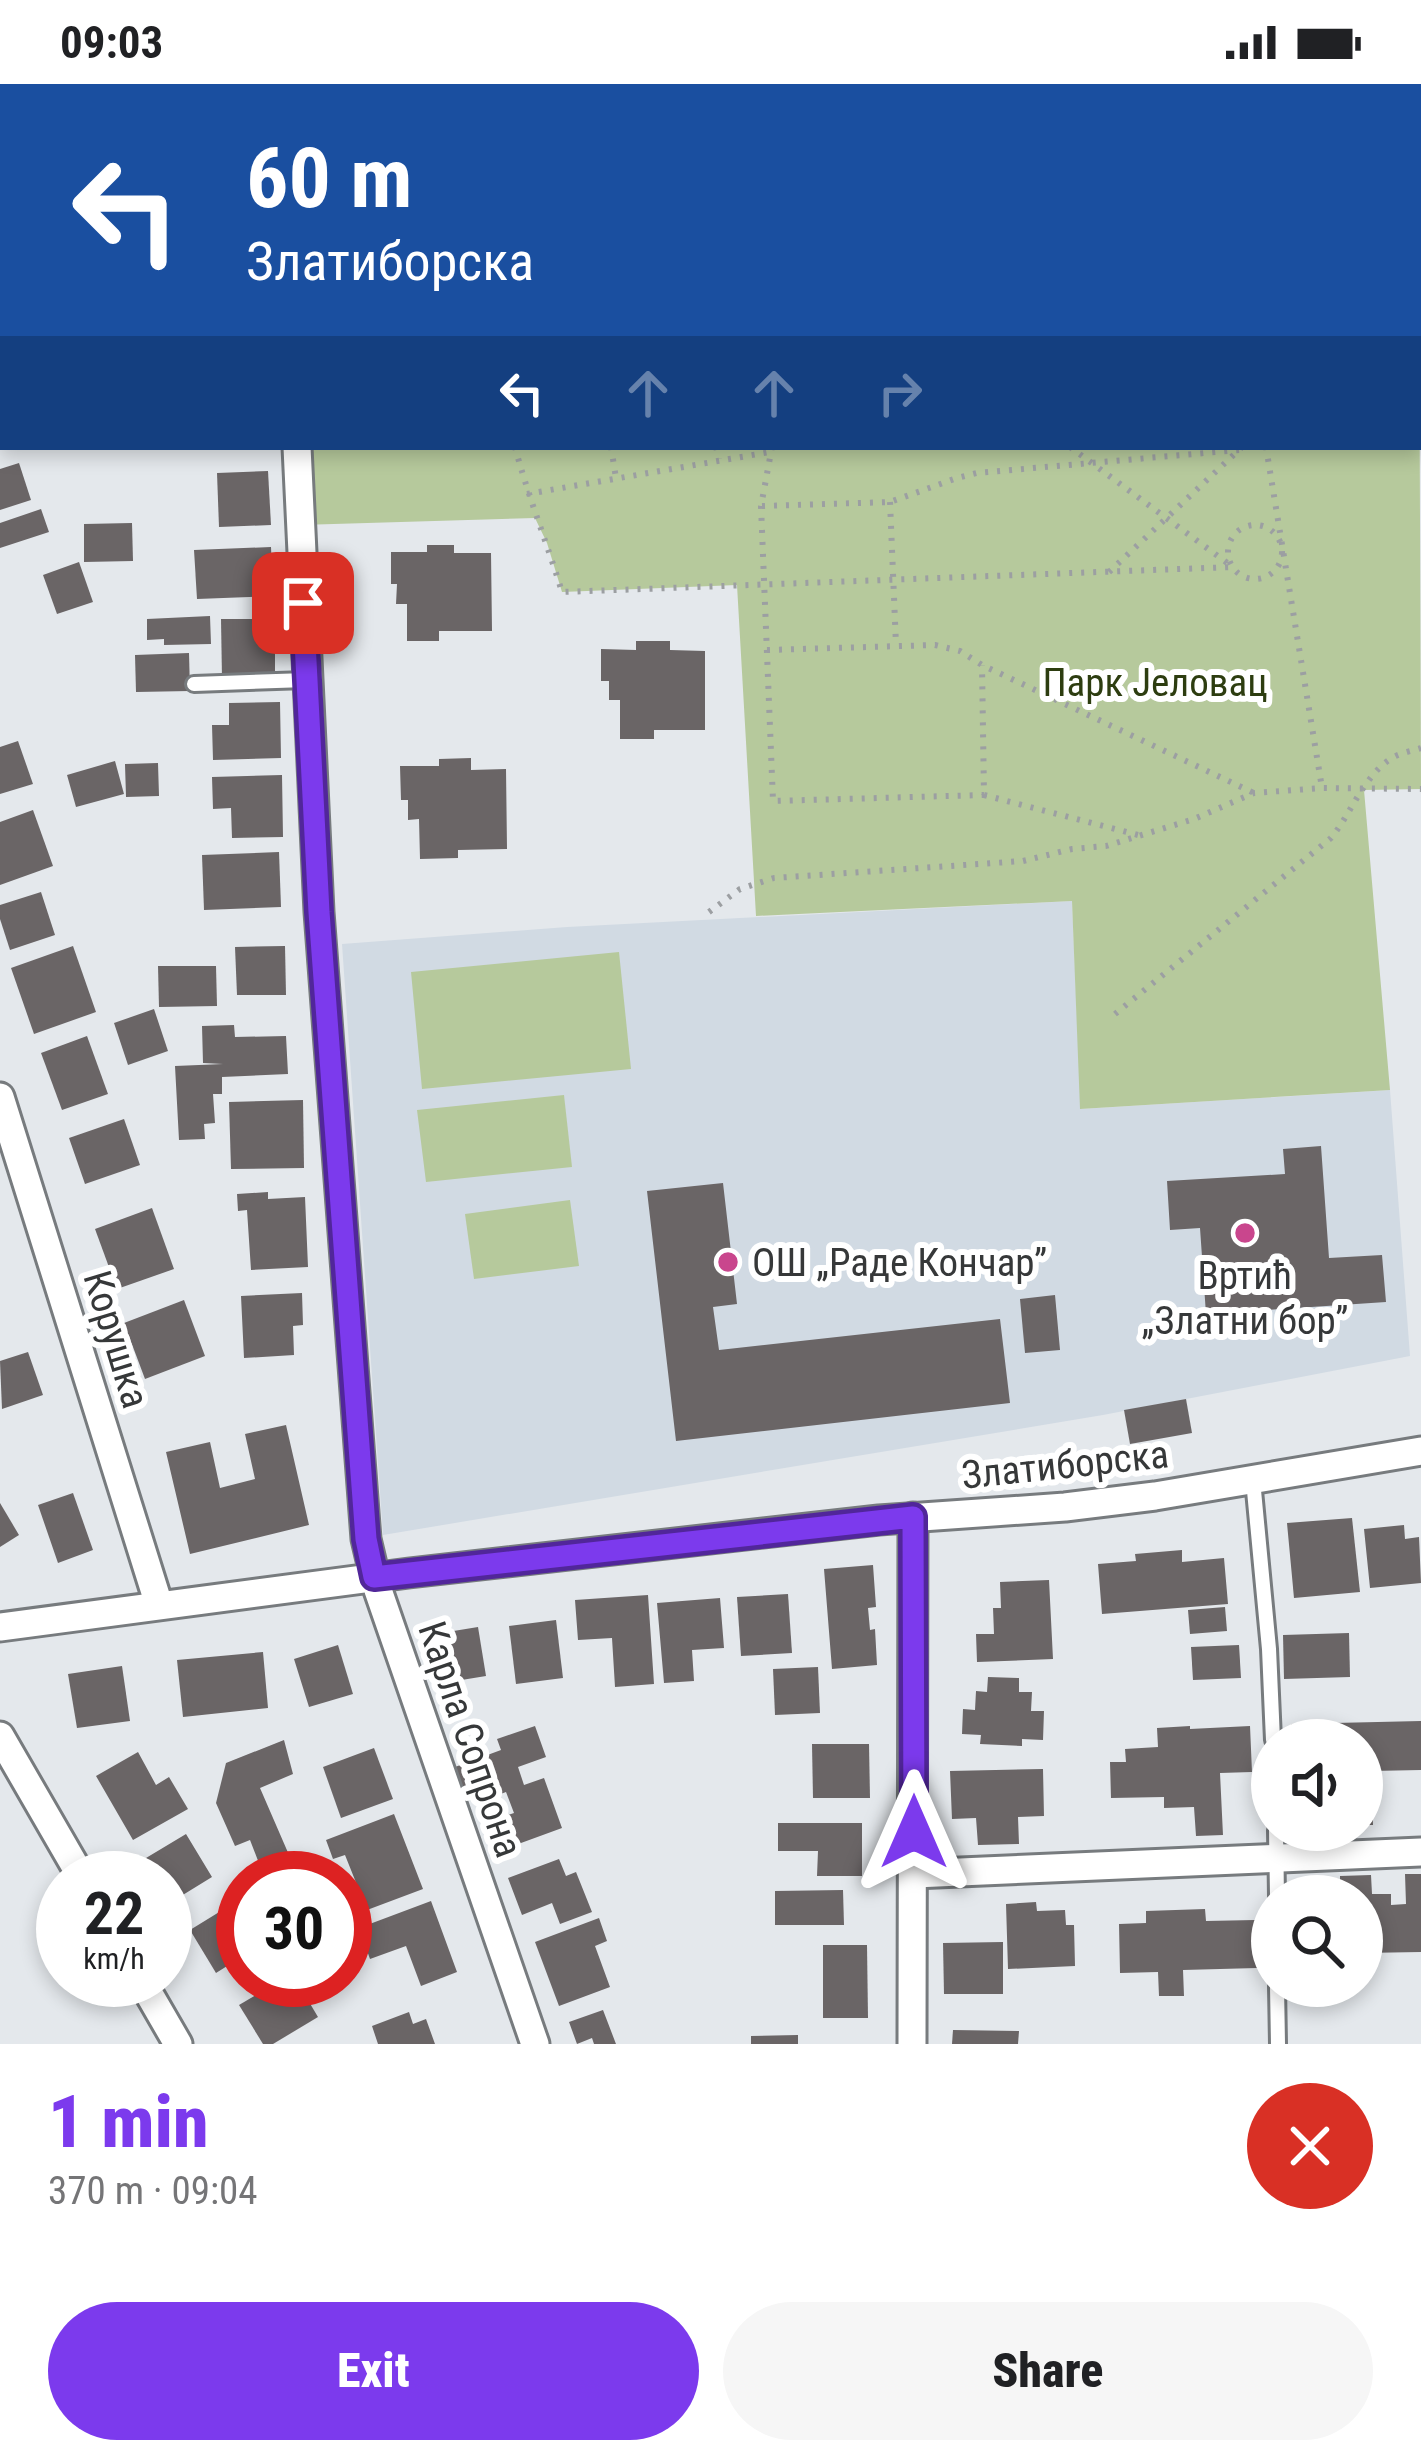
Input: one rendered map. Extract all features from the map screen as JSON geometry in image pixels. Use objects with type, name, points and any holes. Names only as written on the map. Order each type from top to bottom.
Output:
[{"type":"street","name":"Карла Сопрона","points":[[297,450],[319,912],[366,1539],[374,1577],[535,2044]]},
{"type":"street","name":"Корушка","points":[[0,1097],[159,1604]]},
{"type":"street","name":"Златиборска","points":[[0,1627],[374,1577],[913,1517],[1065,1507],[1421,1451]]},
{"type":"street","points":[[912,2044],[913,1517]]},
{"type":"street","points":[[0,1736],[66,1851]]},
{"type":"street","points":[[914,1874],[1251,1846]]},
{"type":"street","points":[[1383,1850],[1421,1852]]},
{"type":"street","points":[[157,2007],[178,2044]]},
{"type":"lane","points":[[194,684],[306,680]]},
{"type":"lane","points":[[1253,1480],[1272,1719]]},
{"type":"lane","points":[[1277,2007],[1278,2044]]},
{"type":"path","points":[[516,450],[562,592],[1233,567]]},
{"type":"path","points":[[611,450],[616,478]]},
{"type":"path","points":[[717,450],[719,459]]},
{"type":"path","points":[[527,494],[771,450],[761,506],[773,801],[985,795],[1140,836]]},
{"type":"path","points":[[1074,450],[1245,577],[1264,578],[1277,567],[1280,541],[1269,528],[1244,528],[1231,539],[1233,567]]},
{"type":"path","points":[[761,506],[890,502],[977,473],[1217,450]]},
{"type":"path","points":[[1108,572],[1238,450]]},
{"type":"path","points":[[1266,450],[1322,788]]},
{"type":"path","points":[[890,502],[896,645]]},
{"type":"path","points":[[767,650],[896,645],[960,651],[1254,793]]},
{"type":"path","points":[[982,665],[985,795]]},
{"type":"path","points":[[1115,1014],[1331,838],[1393,757],[1421,748]]},
{"type":"path","points":[[709,912],[740,890],[774,878],[1023,861],[1106,846],[1194,819],[1254,793],[1421,789]]},
{"type":"shaded area","name":"ОШ „Раде Кончар”","points":[[1072,901],[1081,1109],[1390,1090],[1410,1356],[1103,1415],[383,1535],[342,944],[567,927]]},
{"type":"green space","name":"Парк Јеловац","points":[[297,450],[1420,450],[1421,789],[1364,790],[1390,1090],[1080,1109],[1072,901],[756,916],[737,585],[562,592],[535,518],[300,525]]},
{"type":"green space","points":[[619,952],[631,1069],[422,1089],[411,972]]},
{"type":"green space","points":[[564,1095],[572,1167],[426,1182],[417,1110]]},
{"type":"green space","points":[[570,1200],[579,1266],[474,1279],[465,1214]]},
{"type":"building","points":[[19,463],[31,500],[0,510],[0,469]]},
{"type":"building","points":[[268,471],[271,525],[219,527],[217,473]]},
{"type":"building","points":[[41,509],[49,532],[0,548],[0,523]]},
{"type":"building","points":[[132,523],[133,561],[84,562],[84,524]]},
{"type":"building","points":[[427,545],[454,545],[454,553],[491,553],[492,631],[439,631],[439,641],[407,641],[407,604],[396,604],[391,552],[427,552]]},
{"type":"building","points":[[271,547],[273,596],[197,599],[194,550]]},
{"type":"building","points":[[79,562],[93,602],[57,614],[43,575]]},
{"type":"building","points":[[210,616],[211,644],[164,645],[164,639],[147,640],[147,619]]},
{"type":"building","points":[[221,619],[275,619],[275,678],[222,679]]},
{"type":"building","points":[[636,641],[670,641],[670,650],[705,651],[705,730],[654,730],[654,739],[620,739],[620,700],[609,700],[609,681],[601,681],[601,649],[636,650]]},
{"type":"building","points":[[189,653],[190,691],[136,692],[135,655]]},
{"type":"building","points":[[280,702],[281,758],[213,760],[212,725],[229,725],[229,703]]},
{"type":"building","points":[[18,741],[33,784],[0,794],[0,747]]},
{"type":"building","points":[[471,758],[471,770],[506,769],[507,849],[458,850],[458,858],[420,859],[419,819],[408,820],[408,800],[401,800],[400,766],[439,766],[439,759]]},
{"type":"building","points":[[115,761],[124,794],[76,807],[67,775]]},
{"type":"building","points":[[158,763],[159,796],[126,797],[125,764]]},
{"type":"building","points":[[282,775],[283,837],[232,838],[231,808],[213,809],[212,777]]},
{"type":"building","points":[[33,810],[53,866],[0,885],[0,822]]},
{"type":"building","points":[[279,852],[281,907],[204,910],[202,855]]},
{"type":"building","points":[[41,892],[55,935],[10,950],[0,905]]},
{"type":"building","points":[[73,946],[96,1012],[34,1034],[11,968]]},
{"type":"building","points":[[285,946],[286,995],[237,995],[235,947]]},
{"type":"building","points":[[158,966],[216,966],[217,1006],[159,1007]]},
{"type":"building","points":[[154,1009],[168,1051],[128,1065],[114,1023]]},
{"type":"building","points":[[234,1025],[235,1037],[286,1036],[288,1074],[222,1077],[222,1094],[213,1094],[215,1123],[204,1124],[205,1139],[179,1140],[175,1066],[223,1064],[203,1063],[202,1026]]},
{"type":"building","points":[[87,1036],[108,1094],[62,1110],[41,1053]]},
{"type":"building","points":[[303,1100],[304,1168],[231,1169],[229,1102]]},
{"type":"building","points":[[124,1119],[140,1165],[85,1184],[69,1138]]},
{"type":"building","points":[[1321,1146],[1329,1258],[1382,1255],[1386,1302],[1206,1314],[1200,1228],[1170,1230],[1167,1181],[1285,1174],[1283,1149]]},
{"type":"building","points":[[723,1183],[737,1304],[713,1307],[719,1350],[1000,1319],[1010,1403],[676,1441],[647,1191]]},
{"type":"building","points":[[268,1192],[268,1199],[305,1197],[308,1267],[251,1270],[247,1210],[238,1211],[237,1194]]},
{"type":"building","points":[[152,1208],[174,1269],[117,1289],[95,1229]]},
{"type":"building","points":[[302,1293],[303,1325],[293,1326],[294,1355],[244,1358],[241,1296]]},
{"type":"building","points":[[1055,1295],[1060,1350],[1025,1353],[1020,1299]]},
{"type":"building","points":[[184,1300],[205,1356],[145,1379],[124,1323]]},
{"type":"building","points":[[28,1352],[43,1395],[2,1409],[0,1361]]},
{"type":"building","points":[[1186,1399],[1192,1433],[1130,1444],[1124,1410]]},
{"type":"building","points":[[286,1425],[309,1525],[190,1554],[166,1452],[210,1442],[220,1488],[255,1479],[245,1434]]},
{"type":"building","points":[[73,1493],[93,1550],[58,1563],[38,1505]]},
{"type":"building","points":[[0,1503],[19,1535],[0,1547]]},
{"type":"building","points":[[1352,1518],[1360,1592],[1294,1598],[1287,1523]]},
{"type":"building","points":[[1404,1525],[1405,1539],[1419,1537],[1421,1583],[1370,1588],[1364,1529]]},
{"type":"building","points":[[1182,1550],[1182,1562],[1224,1558],[1228,1604],[1102,1614],[1098,1564],[1136,1561],[1135,1554]]},
{"type":"building","points":[[873,1565],[876,1607],[868,1608],[870,1630],[875,1629],[877,1665],[832,1669],[824,1569]]},
{"type":"building","points":[[1049,1580],[1053,1659],[977,1662],[976,1634],[994,1634],[993,1608],[1001,1608],[1000,1582]]},
{"type":"building","points":[[788,1594],[792,1653],[741,1656],[737,1597]]},
{"type":"building","points":[[648,1595],[654,1684],[615,1687],[612,1638],[578,1640],[575,1600]]},
{"type":"building","points":[[720,1598],[724,1648],[692,1650],[694,1681],[664,1683],[657,1603]]},
{"type":"building","points":[[1225,1607],[1227,1631],[1190,1634],[1188,1610]]},
{"type":"building","points":[[556,1620],[563,1678],[516,1684],[509,1626]]},
{"type":"building","points":[[478,1627],[486,1676],[437,1684],[429,1635]]},
{"type":"building","points":[[1349,1633],[1350,1677],[1284,1679],[1283,1635]]},
{"type":"building","points":[[338,1645],[353,1694],[309,1707],[294,1659]]},
{"type":"building","points":[[1239,1645],[1241,1678],[1193,1680],[1191,1647]]},
{"type":"building","points":[[263,1652],[268,1708],[183,1717],[177,1660]]},
{"type":"building","points":[[122,1666],[130,1721],[77,1728],[68,1674]]},
{"type":"building","points":[[818,1667],[820,1713],[775,1715],[773,1669]]},
{"type":"building","points":[[988,1677],[1019,1678],[1019,1692],[1032,1692],[1031,1711],[1044,1711],[1043,1740],[1022,1739],[1022,1746],[980,1744],[981,1735],[962,1734],[963,1709],[975,1710],[976,1691],[987,1692]]},
{"type":"building","points":[[1421,1721],[1421,1770],[1383,1771],[1383,1722]]},
{"type":"building","points":[[535,1726],[546,1757],[518,1767],[524,1785],[544,1778],[562,1828],[496,1852],[485,1823],[514,1813],[506,1792],[482,1801],[475,1783],[462,1788],[455,1767],[501,1750],[497,1739]]},
{"type":"building","points":[[1250,1726],[1251,1772],[1220,1773],[1223,1835],[1196,1836],[1194,1807],[1164,1808],[1164,1797],[1111,1798],[1110,1762],[1126,1762],[1125,1749],[1158,1747],[1157,1728]]},
{"type":"building","points":[[284,1740],[293,1774],[260,1788],[287,1851],[254,1851],[250,1840],[235,1846],[216,1803],[226,1763]]},
{"type":"building","points":[[812,1744],[869,1744],[870,1798],[813,1798]]},
{"type":"building","points":[[374,1748],[393,1799],[341,1818],[323,1767]]},
{"type":"building","points":[[138,1752],[156,1785],[169,1777],[188,1809],[133,1840],[96,1776]]},
{"type":"building","points":[[1043,1769],[1044,1816],[1018,1817],[1019,1844],[978,1845],[976,1818],[952,1819],[950,1771]]},
{"type":"building","points":[[394,1814],[423,1889],[372,1908],[372,1851],[330,1851],[326,1840]]},
{"type":"building","points":[[778,1823],[862,1823],[862,1876],[817,1876],[818,1851],[778,1851]]},
{"type":"building","points":[[186,1834],[212,1877],[192,1889],[192,1851],[158,1851]]},
{"type":"building","points":[[559,1859],[566,1876],[576,1872],[592,1912],[560,1924],[552,1903],[522,1915],[508,1878]]},
{"type":"building","points":[[1405,1874],[1421,1874],[1421,1952],[1383,1953],[1383,1894],[1391,1894],[1391,1905],[1406,1904]]},
{"type":"building","points":[[843,1890],[844,1925],[775,1925],[775,1891]]},
{"type":"building","points":[[431,1901],[457,1972],[421,1986],[406,1946],[372,1958],[372,1923]]},
{"type":"building","points":[[1036,1902],[1037,1911],[1065,1910],[1066,1925],[1074,1925],[1075,1966],[1008,1969],[1006,1904]]},
{"type":"building","points":[[1205,1909],[1206,1921],[1251,1920],[1251,1968],[1183,1970],[1184,1996],[1159,1996],[1158,1972],[1120,1973],[1119,1924],[1146,1923],[1146,1911]]},
{"type":"building","points":[[216,1914],[216,1973],[192,1933]]},
{"type":"building","points":[[599,1918],[607,1941],[595,1946],[610,1987],[559,2006],[535,1942]]},
{"type":"building","points":[[1003,1942],[1003,1994],[944,1994],[943,1943]]},
{"type":"building","points":[[823,1945],[867,1945],[868,2018],[823,2018]]},
{"type":"building","points":[[240,2007],[312,2007],[318,2017],[273,2044],[263,2044]]},
{"type":"building","points":[[603,2010],[616,2044],[594,2044],[592,2038],[577,2044],[569,2022]]},
{"type":"building","points":[[409,2012],[413,2024],[426,2019],[435,2044],[378,2044],[372,2026]]},
{"type":"building","points":[[953,2030],[1019,2031],[1018,2044],[952,2044]]},
{"type":"building","points":[[798,2035],[798,2044],[751,2044],[751,2036]]},
{"type":"place","name":"Вртић „Златни бор”","points":[[1245,1233]]},
{"type":"place","name":"ОШ „Раде Кончар”","points":[[728,1262]]},
{"type":"route","points":[[303,603],[319,912],[366,1539],[374,1577],[913,1517],[914,1832]]}]
